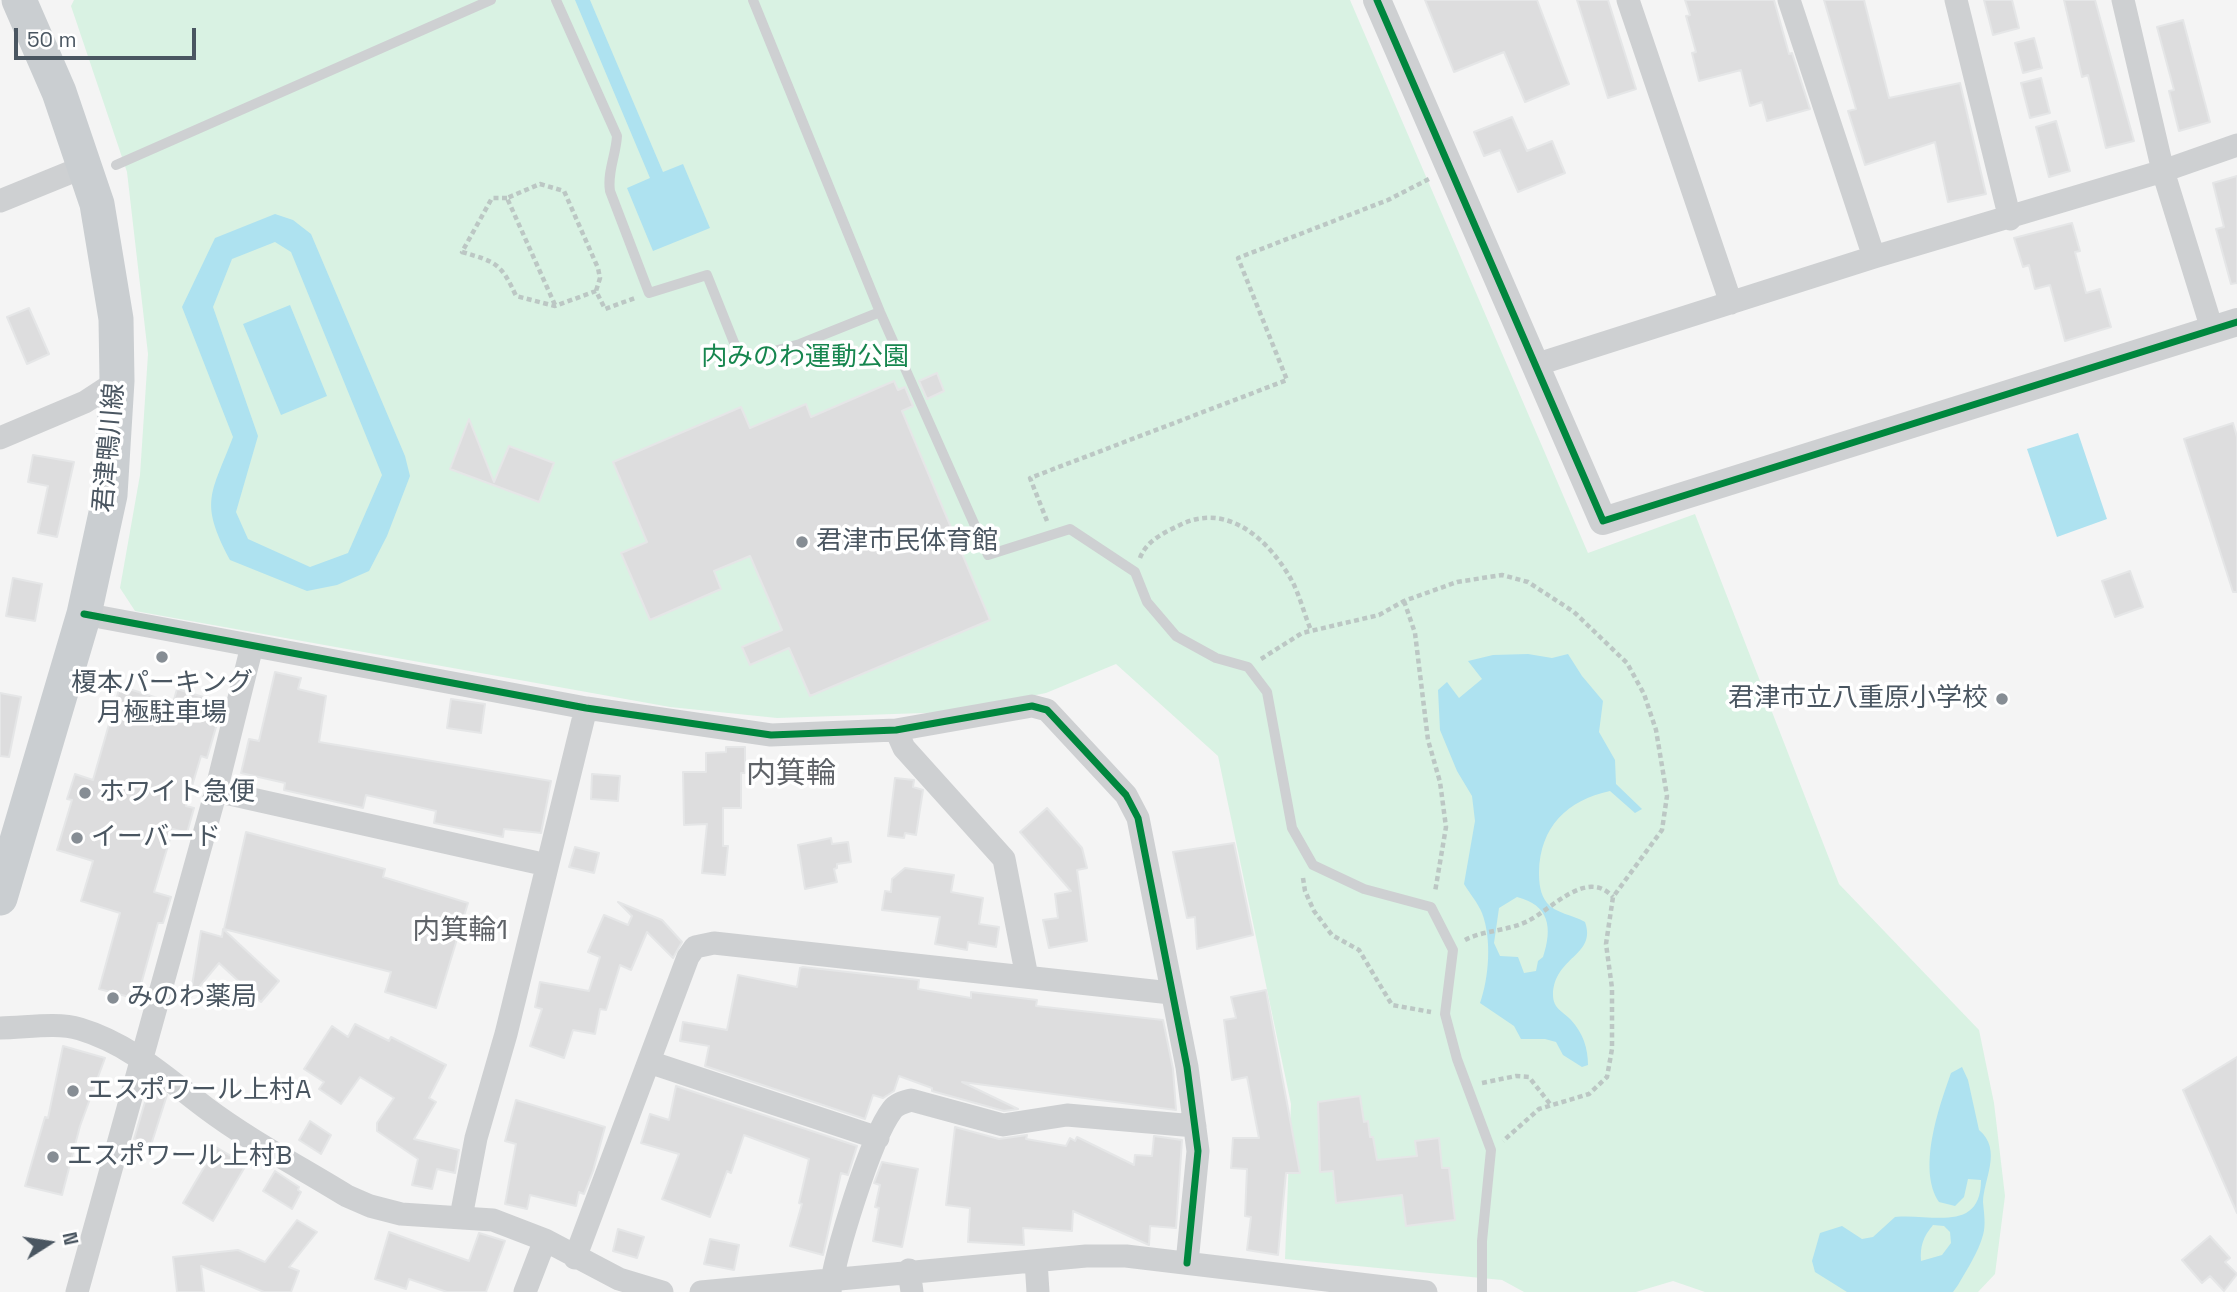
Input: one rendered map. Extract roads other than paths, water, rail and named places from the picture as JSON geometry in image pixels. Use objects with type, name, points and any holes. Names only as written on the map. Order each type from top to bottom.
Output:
[{"type":"main road","name":"君津鴨川線","points":[[0,898],[84,614],[110,495],[117,381],[116,319],[105,244],[101,165],[19,0]]},
{"type":"street","points":[[1377,0],[1603,521],[2225,325],[2163,171],[2123,0]]},
{"type":"street","points":[[1628,0],[1731,303]]},
{"type":"street","points":[[1789,0],[1874,257]]},
{"type":"street","points":[[1956,0],[2010,219]]},
{"type":"street","points":[[1535,365],[1874,257],[2010,219],[2237,145]]},
{"type":"street","points":[[0,201],[101,165]]},
{"type":"street","points":[[0,438],[85,402],[117,381]]},
{"type":"street","points":[[84,614],[586,708],[771,735],[896,730],[1032,706],[1047,710],[1126,794],[1138,818],[1187,1067],[1198,1151],[1187,1263]]},
{"type":"street","points":[[77,1292],[216,790],[252,646]]},
{"type":"street","points":[[461,1217],[476,1138],[506,1034],[586,708]]},
{"type":"street","points":[[896,730],[904,748],[1004,859],[1027,977]]},
{"type":"street","points":[[216,790],[547,865]]},
{"type":"street","points":[[575,1258],[688,957],[695,947],[714,943],[1171,993]]},
{"type":"street","points":[[0,1028],[78,1028],[162,1071],[206,1108],[346,1196],[401,1214],[494,1220],[545,1240],[619,1279],[662,1292]]},
{"type":"street","points":[[649,1062],[878,1138]]},
{"type":"street","points":[[831,1285],[856,1195],[878,1138],[892,1109],[911,1100],[1003,1125],[1067,1115],[1195,1126]]},
{"type":"street","points":[[525,1292],[545,1240]]},
{"type":"street","points":[[701,1292],[911,1281],[1086,1255],[1187,1263],[1331,1286],[1426,1292]]},
{"type":"street","points":[[1036,1261],[1038,1292]]},
{"type":"lane","points":[[101,165],[491,0]]},
{"type":"lane","points":[[556,0],[617,136],[616,156],[608,176],[610,191],[649,292],[707,275],[741,360],[800,344],[880,312]]},
{"type":"lane","points":[[753,0],[880,312],[988,555],[1070,529],[1135,572],[1147,603],[1176,636],[1216,658],[1248,667],[1266,692],[1292,828],[1313,866],[1364,889],[1431,907],[1453,950],[1445,1014],[1468,1089],[1491,1150],[1482,1241],[1482,1292]]},
{"type":"water","points":[[575,0],[590,0],[663,172],[683,164],[710,228],[653,251],[627,188],[650,178]]},
{"type":"water","points":[[275,214],[293,220],[311,234],[405,456],[410,476],[387,536],[369,571],[337,585],[307,591],[230,560],[214,524],[214,486],[233,437],[182,307],[215,238]],"holes":[[[275,242],[291,252],[382,475],[348,553],[310,567],[248,539],[236,512],[258,436],[213,307],[232,259]]]},
{"type":"water","points":[[290,305],[327,396],[281,415],[243,324]]},
{"type":"water","points":[[2078,433],[2107,519],[2057,537],[2027,449]]},
{"type":"water","points":[[1528,654],[1552,658],[1568,654],[1603,701],[1599,732],[1615,760],[1616,784],[1642,809],[1635,813],[1610,791],[1595,795],[1581,801],[1559,818],[1544,842],[1539,872],[1541,892],[1550,906],[1585,922],[1587,933],[1580,950],[1560,972],[1553,995],[1557,1007],[1579,1030],[1584,1041],[1588,1065],[1582,1067],[1563,1055],[1556,1042],[1521,1039],[1514,1026],[1480,1003],[1486,982],[1487,935],[1480,909],[1464,884],[1475,821],[1472,796],[1457,771],[1440,730],[1438,690],[1447,682],[1459,698],[1482,679],[1468,661],[1493,655]],"holes":[[[1517,897],[1528,901],[1542,912],[1546,919],[1548,936],[1536,971],[1524,973],[1518,957],[1500,956],[1494,943],[1499,908]]]},
{"type":"water","points":[[1962,1067],[1968,1080],[1979,1130],[1990,1147],[1990,1165],[1983,1202],[1984,1231],[1975,1255],[1953,1292],[1847,1292],[1815,1272],[1812,1261],[1820,1233],[1842,1226],[1862,1239],[1873,1237],[1895,1217],[1951,1217],[1972,1208],[1979,1197],[1981,1180],[1968,1179],[1964,1197],[1955,1206],[1939,1202],[1933,1188],[1930,1173],[1932,1138],[1951,1073]],"holes":[[[1933,1225],[1944,1226],[1950,1232],[1951,1243],[1942,1255],[1921,1261],[1922,1246],[1927,1234]]]},
{"type":"place","name":"君津市民体育館","points":[[802,542]]},
{"type":"place","name":"榎本パーキング 月極駐車場","points":[[162,657]]},
{"type":"place","name":"君津市立八重原小学校","points":[[2002,699]]},
{"type":"place","name":"ホワイト急便","points":[[85,793]]},
{"type":"place","name":"イーバード","points":[[77,838]]},
{"type":"place","name":"みのわ薬局","points":[[113,998]]},
{"type":"place","name":"エスポワール上村A","points":[[73,1091]]},
{"type":"place","name":"エスポワール上村B","points":[[53,1157]]},
{"type":"district","name":"内箕輪","points":[[791,775]]},
{"type":"district","name":"内箕輪1","points":[[460,931]]},
{"type":"park label","name":"内みのわ運動公園","points":[[805,358]]}]
